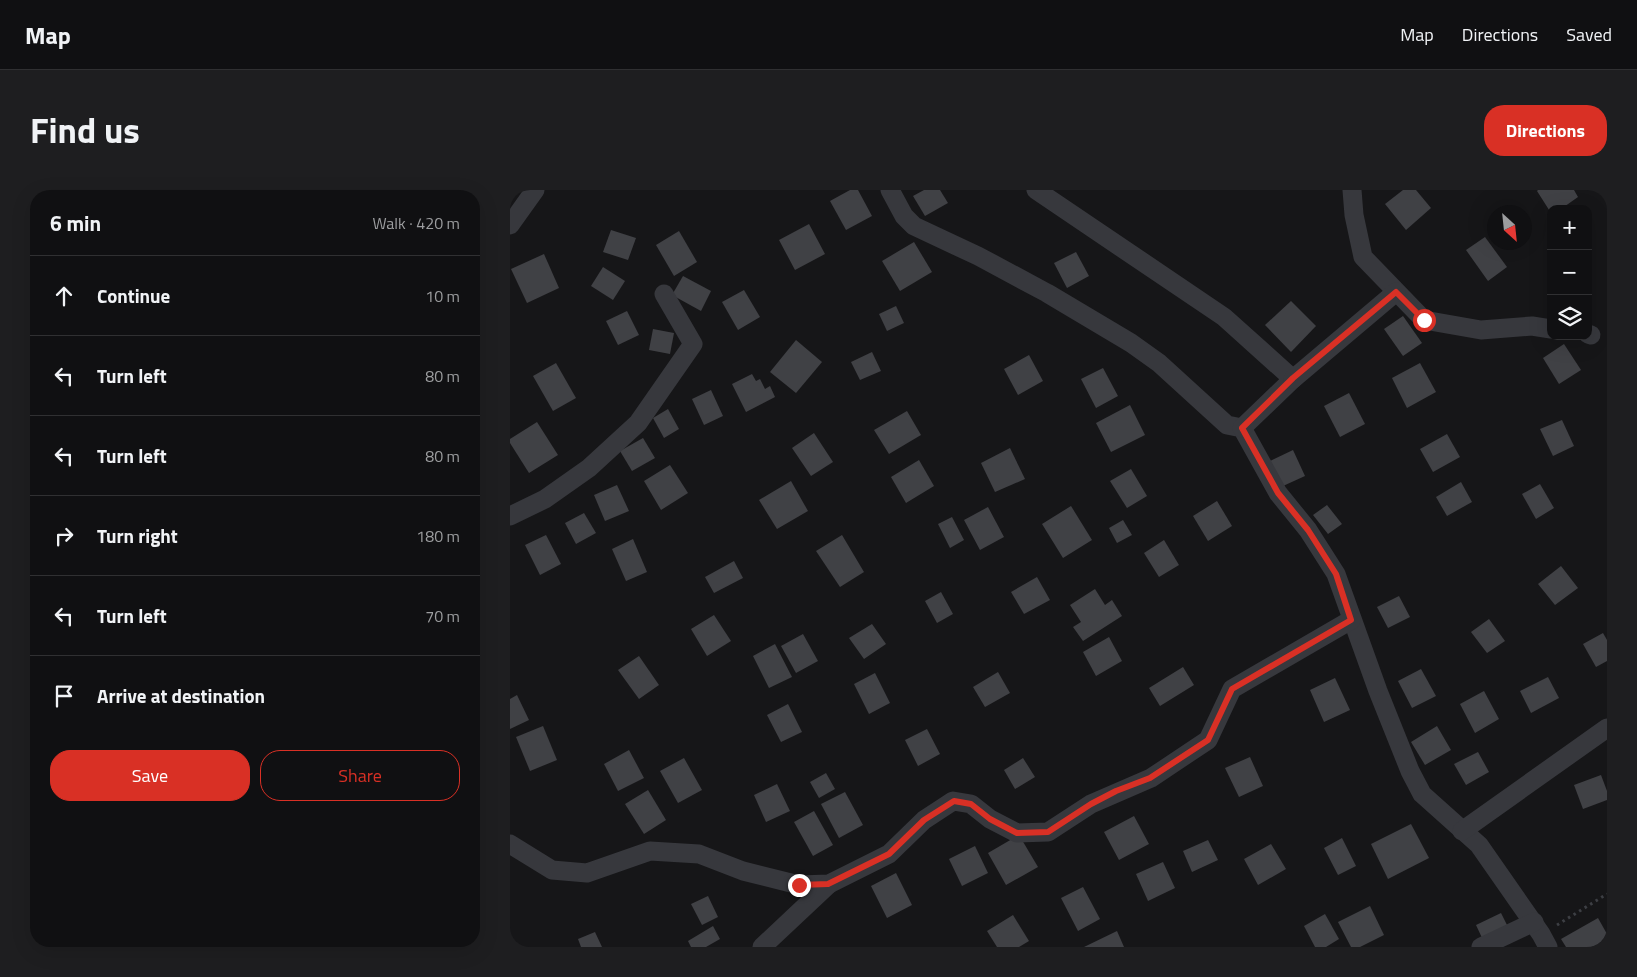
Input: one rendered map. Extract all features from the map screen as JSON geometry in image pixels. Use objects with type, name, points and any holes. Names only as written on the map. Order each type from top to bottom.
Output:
[{"type":"street","points":[[510,225],[535,190]]},
{"type":"street","points":[[890,190],[904,216],[914,226],[978,256],[1047,293],[1131,343],[1159,363],[1227,425],[1242,428],[1278,493],[1308,530],[1336,574],[1351,620],[1410,771],[1422,794],[1479,845],[1541,934],[1481,947]]},
{"type":"street","points":[[1036,190],[1224,317],[1293,378]]},
{"type":"street","points":[[1352,190],[1354,215],[1363,257],[1424,320],[1481,330],[1532,326],[1547,328]]},
{"type":"street","points":[[1242,428],[1293,378],[1396,292]]},
{"type":"street","points":[[510,516],[545,499],[589,468],[638,423],[693,344],[664,294]]},
{"type":"street","points":[[762,947],[828,884],[889,854],[924,820],[954,801],[971,804],[990,819],[1017,833],[1048,832],[1091,804],[1116,791],[1150,778],[1208,740],[1232,689],[1351,620]]},
{"type":"street","points":[[1462,831],[1607,728]]},
{"type":"street","points":[[510,844],[552,870],[587,873],[650,851],[699,854],[743,871],[799,885],[828,884]]},
{"type":"path","points":[[1541,934],[1607,894]]},
{"type":"building","points":[[850,190],[858,190],[872,216],[846,230],[830,201]]},
{"type":"building","points":[[924,190],[940,190],[948,203],[925,216],[913,196]]},
{"type":"building","points":[[1403,190],[1416,190],[1431,208],[1406,230],[1385,204]]},
{"type":"building","points":[[1574,190],[1578,197],[1567,205],[1547,205],[1547,207],[1537,191]]},
{"type":"building","points":[[809,224],[825,254],[795,270],[779,240]]},
{"type":"building","points":[[611,230],[636,238],[628,260],[603,252]]},
{"type":"building","points":[[679,231],[697,262],[674,276],[656,245]]},
{"type":"building","points":[[1485,237],[1487,240],[1487,250],[1495,250],[1507,267],[1488,281],[1466,250]]},
{"type":"building","points":[[914,242],[932,272],[900,291],[882,261]]},
{"type":"building","points":[[1076,252],[1089,276],[1067,288],[1054,263]]},
{"type":"building","points":[[544,254],[559,288],[527,303],[511,269]]},
{"type":"building","points":[[603,267],[625,281],[613,300],[591,286]]},
{"type":"building","points":[[683,276],[711,291],[701,311],[672,295]]},
{"type":"building","points":[[744,290],[760,317],[738,330],[722,302]]},
{"type":"building","points":[[1291,301],[1316,326],[1291,352],[1265,325]]},
{"type":"building","points":[[896,306],[904,323],[887,331],[879,314]]},
{"type":"building","points":[[627,311],[639,335],[618,345],[606,321]]},
{"type":"building","points":[[1403,316],[1422,343],[1403,356],[1384,329]]},
{"type":"building","points":[[653,329],[674,333],[670,354],[649,350]]},
{"type":"building","points":[[796,340],[822,362],[796,393],[770,372]]},
{"type":"building","points":[[1564,344],[1581,370],[1559,384],[1543,358]]},
{"type":"building","points":[[872,352],[881,371],[860,380],[851,362]]},
{"type":"building","points":[[1029,355],[1043,381],[1018,395],[1004,369]]},
{"type":"building","points":[[556,363],[576,398],[553,411],[533,376]]},
{"type":"building","points":[[1420,363],[1436,392],[1407,408],[1392,378]]},
{"type":"building","points":[[1103,368],[1118,396],[1096,408],[1081,379]]},
{"type":"building","points":[[752,374],[756,381],[760,379],[765,389],[770,386],[775,397],[746,412],[732,384]]},
{"type":"building","points":[[711,390],[723,416],[704,425],[692,399]]},
{"type":"building","points":[[1349,393],[1365,424],[1340,437],[1324,406]]},
{"type":"building","points":[[1130,405],[1145,435],[1111,452],[1096,423]]},
{"type":"building","points":[[668,409],[679,429],[664,438],[653,418]]},
{"type":"building","points":[[907,411],[921,435],[889,454],[874,430]]},
{"type":"building","points":[[1562,420],[1574,446],[1553,456],[1540,429]]},
{"type":"building","points":[[537,422],[558,455],[529,473],[510,443],[510,439]]},
{"type":"building","points":[[814,433],[833,462],[811,476],[792,448]]},
{"type":"building","points":[[1447,434],[1460,457],[1433,472],[1420,449]]},
{"type":"building","points":[[643,438],[655,458],[632,471],[620,451]]},
{"type":"building","points":[[1010,448],[1025,479],[995,492],[981,463]]},
{"type":"building","points":[[1293,450],[1305,476],[1283,486],[1270,461]]},
{"type":"building","points":[[919,460],[934,486],[906,503],[891,477]]},
{"type":"building","points":[[670,465],[688,493],[661,510],[644,481]]},
{"type":"building","points":[[1131,469],[1147,496],[1127,508],[1110,481]]},
{"type":"building","points":[[791,481],[808,511],[777,529],[759,500]]},
{"type":"building","points":[[1461,482],[1472,502],[1447,516],[1436,497]]},
{"type":"building","points":[[1540,484],[1554,508],[1536,519],[1522,494]]},
{"type":"building","points":[[617,485],[629,511],[605,521],[594,495]]},
{"type":"building","points":[[1217,501],[1232,526],[1208,541],[1193,516]]},
{"type":"building","points":[[1327,505],[1342,524],[1328,534],[1313,515]]},
{"type":"building","points":[[1071,506],[1092,540],[1063,558],[1042,524]]},
{"type":"building","points":[[988,507],[1004,537],[980,550],[964,520]]},
{"type":"building","points":[[584,513],[596,533],[576,544],[565,523]]},
{"type":"building","points":[[952,517],[964,540],[950,548],[938,524]]},
{"type":"building","points":[[1123,520],[1132,535],[1117,543],[1109,528]]},
{"type":"building","points":[[546,535],[561,564],[540,575],[525,545]]},
{"type":"building","points":[[842,535],[864,572],[840,587],[816,551]]},
{"type":"building","points":[[633,539],[647,572],[626,581],[612,549]]},
{"type":"building","points":[[1164,540],[1179,565],[1159,577],[1144,553]]},
{"type":"building","points":[[734,561],[743,578],[714,593],[705,577]]},
{"type":"building","points":[[1561,566],[1578,588],[1555,605],[1538,584]]},
{"type":"building","points":[[1037,577],[1050,600],[1024,614],[1011,592]]},
{"type":"building","points":[[1095,589],[1105,605],[1112,600],[1122,616],[1083,641],[1073,627],[1081,622],[1070,605]]},
{"type":"building","points":[[941,592],[953,614],[937,623],[925,601]]},
{"type":"building","points":[[1399,596],[1410,617],[1388,628],[1377,607]]},
{"type":"building","points":[[714,615],[731,641],[707,656],[691,629]]},
{"type":"building","points":[[1489,619],[1505,641],[1487,653],[1471,632]]},
{"type":"building","points":[[872,624],[886,644],[864,659],[849,638]]},
{"type":"building","points":[[1603,633],[1607,640],[1607,661],[1596,667],[1583,644]]},
{"type":"building","points":[[803,634],[818,661],[796,673],[781,646]]},
{"type":"building","points":[[1109,637],[1122,661],[1096,676],[1083,652]]},
{"type":"building","points":[[775,644],[792,677],[769,688],[753,656]]},
{"type":"building","points":[[639,656],[659,685],[639,699],[618,670]]},
{"type":"building","points":[[1183,667],[1194,685],[1160,706],[1149,688]]},
{"type":"building","points":[[1421,669],[1436,696],[1412,708],[1398,681]]},
{"type":"building","points":[[998,672],[1010,693],[985,707],[973,687]]},
{"type":"building","points":[[875,673],[890,703],[869,714],[854,684]]},
{"type":"building","points":[[1548,677],[1559,698],[1531,713],[1520,691]]},
{"type":"building","points":[[1335,678],[1350,710],[1324,722],[1310,690]]},
{"type":"building","points":[[1484,691],[1499,719],[1475,733],[1460,704]]},
{"type":"building","points":[[517,695],[529,720],[510,729],[510,699]]},
{"type":"building","points":[[788,704],[802,732],[781,742],[767,715]]},
{"type":"building","points":[[543,726],[557,760],[530,771],[516,737]]},
{"type":"building","points":[[1437,726],[1451,750],[1425,765],[1411,742]]},
{"type":"building","points":[[927,729],[940,754],[918,766],[905,740]]},
{"type":"building","points":[[629,750],[644,778],[618,791],[604,764]]},
{"type":"building","points":[[1478,752],[1489,772],[1466,785],[1454,764]]},
{"type":"building","points":[[1250,757],[1263,786],[1239,797],[1225,768]]},
{"type":"building","points":[[684,758],[702,790],[678,803],[660,771]]},
{"type":"building","points":[[1023,758],[1035,777],[1015,789],[1004,770]]},
{"type":"building","points":[[826,773],[835,789],[819,798],[810,782]]},
{"type":"building","points":[[1601,775],[1607,791],[1607,800],[1583,809],[1574,785]]},
{"type":"building","points":[[777,784],[790,811],[766,822],[754,795]]},
{"type":"building","points":[[648,790],[666,820],[644,834],[625,804]]},
{"type":"building","points":[[845,792],[863,825],[839,838],[821,804]]},
{"type":"building","points":[[814,811],[833,845],[813,856],[794,822]]},
{"type":"building","points":[[1134,816],[1149,844],[1119,860],[1104,832]]},
{"type":"building","points":[[1411,824],[1429,858],[1388,879],[1371,844]]},
{"type":"building","points":[[1019,835],[1038,867],[1006,885],[988,853]]},
{"type":"building","points":[[1342,838],[1356,866],[1338,875],[1324,848]]},
{"type":"building","points":[[1208,840],[1218,860],[1192,872],[1183,851]]},
{"type":"building","points":[[1271,844],[1286,869],[1258,885],[1244,859]]},
{"type":"building","points":[[975,846],[988,873],[962,886],[949,859]]},
{"type":"building","points":[[1163,862],[1175,888],[1148,901],[1136,874]]},
{"type":"building","points":[[896,873],[912,905],[887,918],[871,886]]},
{"type":"building","points":[[1083,887],[1100,919],[1078,931],[1061,898]]},
{"type":"building","points":[[708,896],[718,917],[702,925],[691,904]]},
{"type":"building","points":[[1370,906],[1384,935],[1360,947],[1351,947],[1338,922]]},
{"type":"building","points":[[1501,913],[1508,927],[1483,940],[1476,925]]},
{"type":"building","points":[[1325,914],[1339,939],[1326,947],[1315,947],[1304,926]]},
{"type":"building","points":[[1013,915],[1029,941],[1019,947],[997,947],[987,931]]},
{"type":"building","points":[[1598,918],[1607,934],[1607,942],[1598,947],[1566,947],[1561,939]]},
{"type":"building","points":[[713,926],[720,939],[706,947],[691,947],[688,941]]},
{"type":"building","points":[[1117,931],[1124,947],[1084,947]]},
{"type":"building","points":[[595,932],[602,947],[581,947],[578,939]]},
{"type":"route","points":[[799,885],[828,884],[889,854],[924,820],[954,801],[971,804],[990,819],[1017,833],[1048,832],[1070,820],[1091,804],[1116,791],[1150,778],[1208,740],[1232,689],[1351,620],[1336,574],[1308,530],[1278,493],[1242,428],[1293,378],[1396,292],[1424,320]]}]
